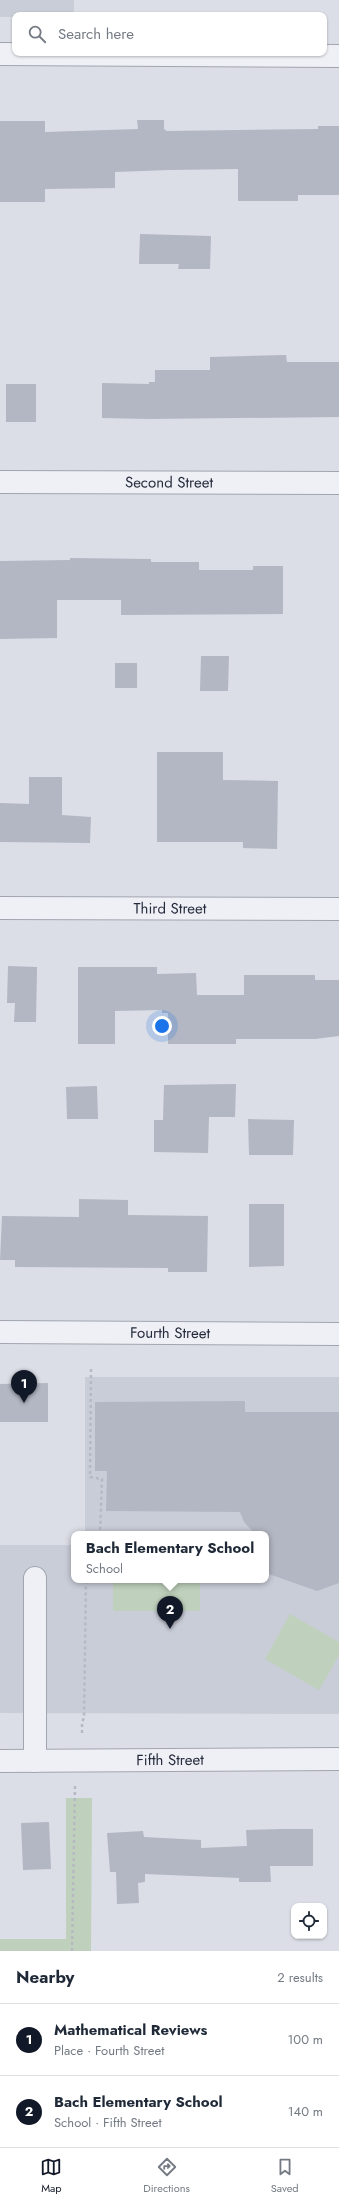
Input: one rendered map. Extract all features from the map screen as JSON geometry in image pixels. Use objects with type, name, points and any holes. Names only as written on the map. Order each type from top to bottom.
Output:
[{"type":"street","points":[[0,54],[12,54]]},
{"type":"street","points":[[327,56],[339,56]]},
{"type":"street","name":"Second Street","points":[[0,482],[339,483]]},
{"type":"street","name":"Third Street","points":[[0,908],[339,909]]},
{"type":"street","name":"Fourth Street","points":[[0,1332],[339,1334]]},
{"type":"street","points":[[35,1578],[35,1761]]},
{"type":"street","name":"Fifth Street","points":[[0,1762],[339,1759]]},
{"type":"path","points":[[91,1369],[90,1477],[102,1479],[100,1531]]},
{"type":"path","points":[[82,1733],[82,1722],[84,1718],[86,1583]]},
{"type":"path","points":[[72,1951],[74,1793],[76,1778]]},
{"type":"shaded area","points":[[0,0],[74,0],[74,12],[12,12],[12,17],[0,17]]},
{"type":"shaded area","points":[[85,1377],[339,1377],[339,1714],[0,1713],[0,1545],[71,1545],[71,1583],[269,1583],[269,1531],[85,1531]]},
{"type":"green space","points":[[113,1583],[200,1583],[200,1611],[113,1611]]},
{"type":"green space","points":[[290,1614],[339,1642],[339,1655],[319,1690],[265,1659]]},
{"type":"green space","points":[[66,1798],[92,1798],[91,1951],[0,1951],[0,1939],[66,1939]]},
{"type":"building","points":[[137,120],[164,120],[164,129],[167,131],[318,129],[318,126],[339,126],[339,195],[298,195],[298,201],[238,201],[238,169],[169,170],[115,172],[115,188],[45,189],[45,202],[0,202],[0,121],[45,121],[45,132],[138,129]]},
{"type":"building","points":[[140,234],[211,236],[210,269],[178,269],[179,264],[139,264]]},
{"type":"building","points":[[286,355],[287,362],[339,362],[339,417],[102,418],[102,383],[149,384],[149,382],[155,382],[155,370],[210,370],[210,357]]},
{"type":"building","points":[[6,384],[36,384],[36,422],[6,422]]},
{"type":"building","points":[[70,558],[151,559],[151,562],[199,562],[199,570],[253,570],[253,566],[283,566],[283,614],[121,615],[121,600],[57,600],[57,638],[0,639],[0,561],[70,560]]},
{"type":"building","points":[[201,656],[229,656],[228,691],[200,691]]},
{"type":"building","points":[[115,663],[137,663],[137,688],[115,688]]},
{"type":"building","points":[[157,752],[223,752],[223,780],[278,781],[277,849],[243,848],[243,842],[157,842]]},
{"type":"building","points":[[29,777],[62,777],[62,815],[91,817],[90,843],[0,842],[0,803],[29,804]]},
{"type":"building","points":[[8,966],[37,967],[36,1022],[14,1022],[15,1003],[7,1003]]},
{"type":"building","points":[[78,967],[157,967],[157,974],[196,973],[197,995],[244,995],[244,975],[315,975],[315,980],[339,980],[339,1036],[315,1039],[236,1039],[236,1044],[168,1044],[168,1013],[162,1013],[162,1010],[115,1011],[115,1044],[78,1044]]},
{"type":"building","points":[[236,1084],[235,1117],[209,1117],[208,1153],[154,1152],[154,1120],[163,1120],[164,1085]]},
{"type":"building","points":[[97,1086],[98,1119],[67,1119],[66,1087]]},
{"type":"building","points":[[248,1119],[294,1120],[293,1155],[249,1155]]},
{"type":"building","points":[[79,1199],[128,1200],[128,1215],[208,1216],[207,1272],[168,1272],[168,1268],[15,1267],[15,1260],[0,1260],[2,1216],[79,1217]]},
{"type":"building","points":[[249,1204],[284,1204],[284,1266],[249,1267]]},
{"type":"building","points":[[48,1383],[48,1422],[0,1422],[0,1384]]},
{"type":"building","points":[[245,1401],[245,1412],[339,1412],[339,1583],[317,1591],[269,1574],[269,1531],[252,1531],[244,1522],[240,1512],[106,1511],[107,1471],[95,1471],[95,1402]]},
{"type":"building","points":[[49,1822],[51,1869],[23,1870],[21,1823]]},
{"type":"building","points":[[313,1829],[313,1866],[270,1866],[271,1882],[239,1882],[239,1878],[145,1874],[145,1882],[138,1883],[139,1903],[117,1904],[116,1872],[110,1872],[107,1833],[143,1831],[144,1837],[201,1840],[201,1848],[247,1846],[246,1830]]},
{"type":"place","name":"Mathematical Reviews","points":[[24,1403]]},
{"type":"place","name":"Bach Elementary School","points":[[170,1629]]}]
